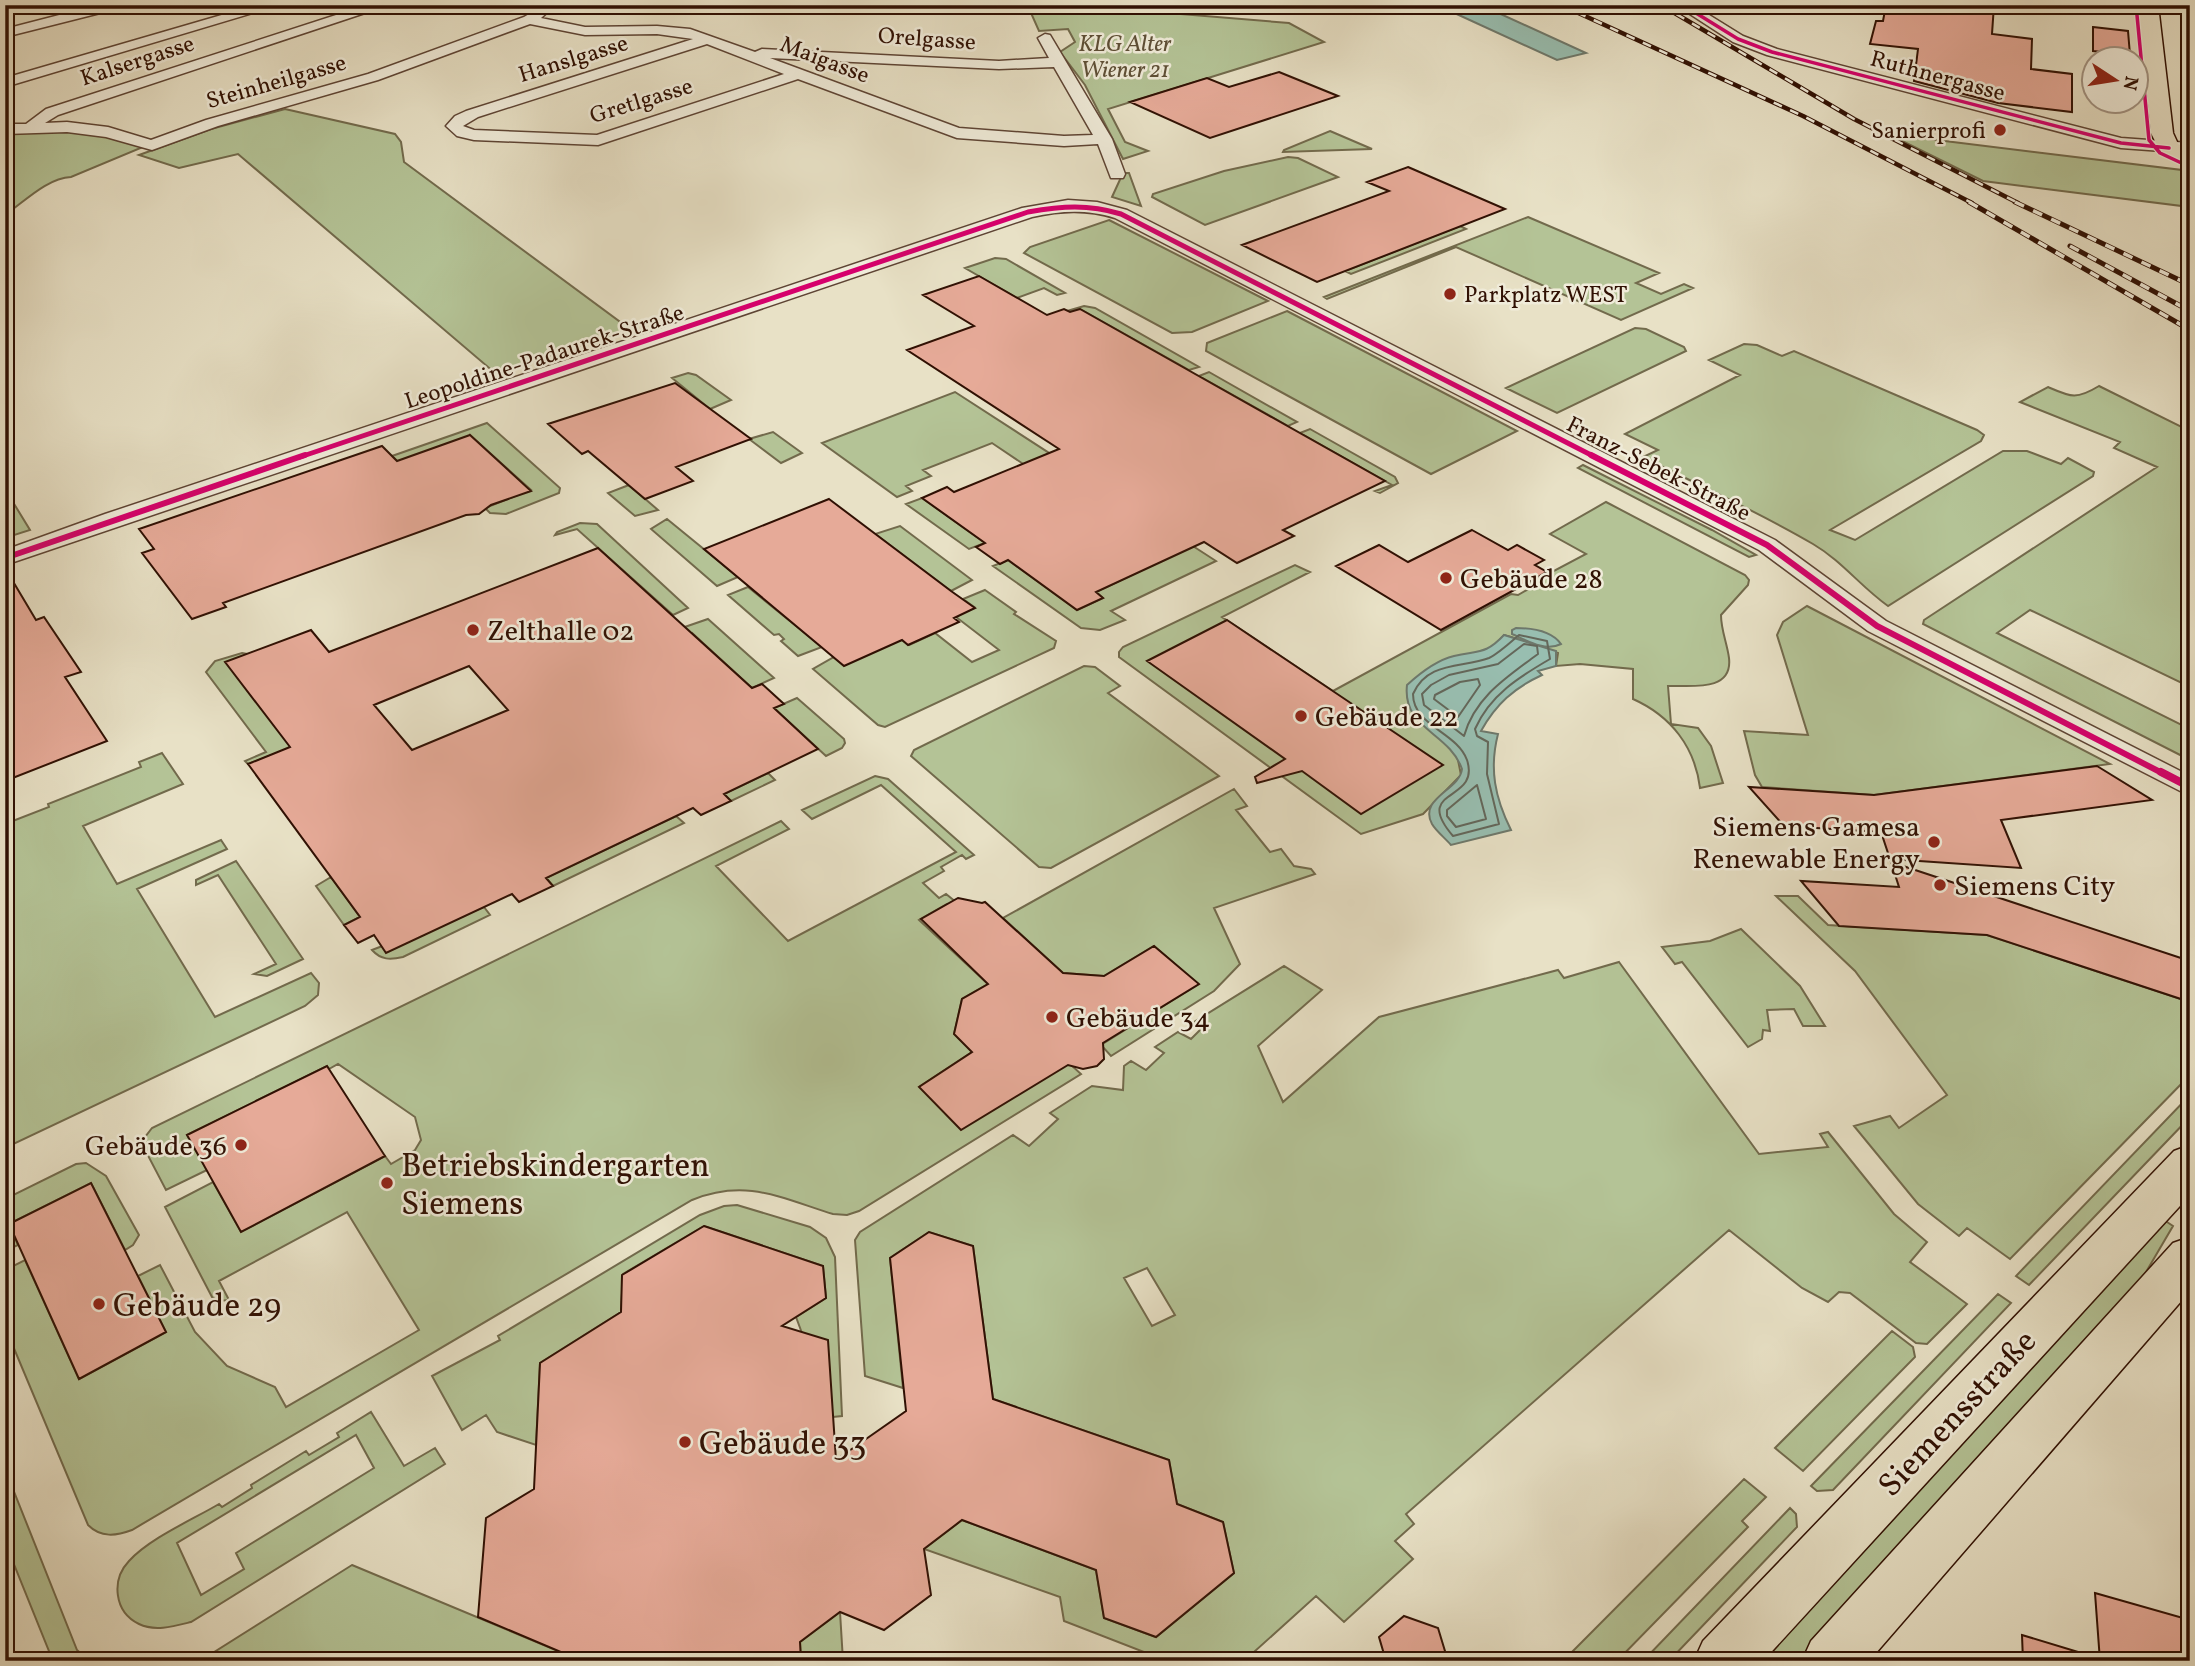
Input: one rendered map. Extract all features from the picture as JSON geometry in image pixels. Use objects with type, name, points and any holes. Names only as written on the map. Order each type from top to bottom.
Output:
[{"type":"main road","points":[[2148,5],[2161,133],[2183,141]]},
{"type":"main road","points":[[2168,5],[2172,33]]},
{"type":"main road","name":"Ruthnergasse","points":[[2183,141],[2190,161]]},
{"type":"main road","name":"Siemensstraße","points":[[1723,1661],[2190,1164]]},
{"type":"main road","points":[[1831,1661],[2190,1257]]},
{"type":"street","points":[[5,33],[115,5]]},
{"type":"street","points":[[5,83],[272,5]]},
{"type":"street","name":"Kalsergasse","points":[[30,126],[52,112],[382,5]]},
{"type":"street","name":"Steinheilgasse","points":[[5,129],[30,126],[108,132],[152,145],[212,123],[373,76],[529,20],[551,5]]},
{"type":"street","name":"Ruthnergasse","points":[[1683,5],[1738,39],[1772,51],[2122,143],[2183,141]]},
{"type":"street","name":"Maigasse","points":[[529,20],[585,31],[673,30],[709,39],[957,134],[1064,141],[1104,139]]},
{"type":"street","points":[[1045,38],[1104,139],[1118,174]]},
{"type":"street","name":"Hanslgasse","points":[[454,126],[472,114],[709,39]]},
{"type":"street","name":"Orelgasse","points":[[750,55],[772,51],[999,65],[1059,62]]},
{"type":"street","name":"Gretlgasse","points":[[454,126],[463,133],[474,135],[598,140],[798,74]]},
{"type":"street","name":"Leopoldine-Padaurek-Straße","points":[[5,558],[113,519],[811,288],[1028,212],[1068,205],[1097,207]]},
{"type":"street","name":"Franz-Sebek-Straße","points":[[1097,207],[1121,214],[1767,545],[1802,569],[1846,606],[1877,626],[2190,787]]},
{"type":"green space","name":"KLG Alter Wiener 21","points":[[1040,5],[1071,5],[1289,23],[1324,42],[1108,109],[1125,142],[1148,151],[1123,159],[1085,85],[1060,52],[1075,42],[1068,29],[1039,31],[1031,13]]},
{"type":"green space","points":[[285,109],[395,134],[401,142],[404,162],[631,330],[495,373],[238,154],[179,168],[139,155],[211,129]]},
{"type":"green space","points":[[5,131],[88,132],[143,147],[53,182],[36,191],[5,215]]},
{"type":"green space","points":[[1330,131],[1372,149],[1283,152],[1284,150]]},
{"type":"green space","points":[[1888,134],[2190,171],[2190,207],[1983,181]]},
{"type":"green space","points":[[1288,157],[1298,158],[1338,177],[1205,225],[1152,197],[1153,194],[1224,171]]},
{"type":"green space","points":[[1123,173],[1129,173],[1141,206],[1112,197]]},
{"type":"green space","points":[[1528,217],[1659,273],[1636,283],[1661,294],[1684,284],[1693,288],[1621,320],[1456,247],[1327,299],[1324,297]]},
{"type":"green space","points":[[1109,220],[1268,301],[1192,332],[1172,333],[1024,253],[1030,247]]},
{"type":"green space","points":[[1460,226],[1466,229],[1351,274],[1345,271]]},
{"type":"green space","points":[[995,258],[1006,259],[1065,293],[1057,295],[1044,288],[1017,298],[965,268]]},
{"type":"green space","points":[[1084,306],[1095,308],[1199,367],[1189,370],[1080,309],[1067,311]]},
{"type":"green space","points":[[1287,311],[1517,431],[1431,474],[1206,351],[1207,343]]},
{"type":"green space","points":[[1635,328],[1646,329],[1684,347],[1686,351],[1557,413],[1506,388]]},
{"type":"green space","points":[[1744,344],[1757,345],[1782,356],[1794,351],[1984,435],[1981,441],[1830,530],[1855,540],[2003,451],[2027,451],[2061,464],[2068,458],[2094,472],[2093,476],[1888,606],[1813,544],[1643,457],[1658,450],[1625,434],[1740,375],[1709,360]]},
{"type":"green space","points":[[1209,372],[1297,422],[1288,426],[1199,376]]},
{"type":"green space","points":[[688,373],[696,375],[731,400],[710,409],[672,378]]},
{"type":"green space","points":[[2099,386],[2190,431],[2190,687],[2030,610],[1997,633],[2190,729],[2190,760],[1923,624],[1924,620],[2157,467],[2114,448],[2120,442],[2020,402],[2048,387],[2073,396]]},
{"type":"green space","points":[[955,392],[1216,561],[1111,611],[1125,620],[1100,630],[1081,628],[993,566],[1008,560],[1077,610],[1103,598],[1096,592],[1165,559],[992,443],[923,470],[931,476],[906,486],[912,491],[897,497],[822,443]]},
{"type":"green space","points":[[487,423],[560,488],[559,493],[506,514],[490,513],[485,508],[531,490],[470,435],[445,508],[392,456]]},
{"type":"green space","points":[[1310,429],[1395,477],[1398,483],[1380,493],[1375,491],[1392,485],[1300,433]]},
{"type":"green space","points":[[773,432],[802,453],[781,463],[749,439]]},
{"type":"green space","points":[[1583,465],[1756,555],[1749,557],[1578,468]]},
{"type":"green space","points":[[629,485],[658,510],[635,516],[608,493]]},
{"type":"green space","points":[[5,489],[30,530],[5,538]]},
{"type":"green space","points":[[922,498],[985,543],[969,549],[906,504]]},
{"type":"green space","points":[[1606,502],[1745,575],[1749,580],[1748,585],[1721,615],[1729,658],[1724,677],[1708,685],[1668,686],[1671,724],[1698,728],[1711,746],[1723,783],[1700,788],[1693,759],[1679,734],[1659,714],[1633,699],[1633,669],[1580,664],[1556,666],[1558,653],[1504,635],[1491,649],[1480,652],[1452,749],[1457,755],[1461,775],[1423,814],[1361,834],[1119,657],[1123,647],[1295,565],[1310,572],[1222,617],[1333,691],[1511,594],[1518,595],[1532,587],[1531,583],[1586,554],[1550,534]]},
{"type":"green space","points":[[667,519],[738,577],[717,586],[651,529]]},
{"type":"green space","points":[[580,523],[597,524],[688,608],[673,615],[577,529],[555,535]]},
{"type":"green space","points":[[900,526],[972,580],[951,591],[875,534]]},
{"type":"green space","points":[[748,587],[822,647],[798,656],[781,641],[784,639],[779,634],[774,635],[728,595]]},
{"type":"green space","points":[[985,590],[1016,612],[1014,614],[1056,641],[1054,648],[885,727],[878,725],[813,669],[834,657],[902,640],[909,645],[935,633],[972,662],[999,650],[956,617],[974,607],[963,599]]},
{"type":"green space","points":[[1807,606],[2110,764],[1874,795],[1762,787],[1755,775],[1744,731],[1808,735],[1777,635],[1783,622]]},
{"type":"green space","points":[[708,619],[774,678],[752,688],[692,633],[672,641],[673,631]]},
{"type":"green space","points":[[247,654],[306,768],[282,751],[248,764],[245,761],[266,752],[206,672],[215,661]]},
{"type":"green space","points":[[1084,666],[1095,667],[1120,686],[1108,693],[1219,776],[1051,868],[1039,867],[911,756],[914,750]]},
{"type":"green space","points":[[797,698],[844,739],[842,748],[826,756],[774,708]]},
{"type":"green space","points":[[162,753],[183,784],[83,826],[117,884],[221,840],[227,849],[137,889],[215,1017],[311,973],[319,983],[318,995],[305,1006],[5,1148],[5,824],[141,767],[139,762]]},
{"type":"green space","points":[[768,773],[775,780],[731,801],[724,794]]},
{"type":"green space","points":[[875,776],[888,779],[974,855],[966,859],[962,855],[941,867],[944,871],[923,883],[939,898],[946,894],[956,902],[949,906],[947,904],[919,920],[988,984],[962,999],[954,1034],[972,1052],[919,1087],[1070,1064],[1081,1074],[859,1211],[847,1215],[833,1214],[780,1197],[747,1191],[711,1194],[692,1200],[132,1530],[109,1535],[88,1525],[5,1327],[5,1270],[25,1260],[79,1379],[166,1332],[138,1276],[160,1265],[195,1332],[227,1366],[275,1387],[286,1407],[419,1330],[347,1212],[219,1281],[229,1300],[219,1301],[212,1297],[165,1207],[213,1182],[241,1232],[385,1156],[391,1164],[415,1150],[421,1140],[415,1117],[338,1064],[329,1069],[327,1066],[187,1135],[207,1170],[166,1190],[143,1146],[142,1141],[152,1128],[781,821],[789,829],[716,866],[788,941],[956,852],[881,785],[812,819],[802,810]]},
{"type":"green space","points":[[1234,789],[1247,806],[1236,810],[1270,852],[1281,849],[1294,866],[1311,869],[1315,874],[1214,908],[1240,964],[1214,991],[1111,1056],[1101,1045],[1198,984],[1154,946],[1104,976],[1063,973],[1003,918]]},
{"type":"green space","points":[[676,816],[684,823],[553,886],[546,878]]},
{"type":"green space","points":[[236,861],[303,959],[267,976],[254,974],[276,964],[218,875],[196,885],[196,880]]},
{"type":"green space","points":[[331,877],[360,917],[344,925],[316,886]]},
{"type":"green space","points":[[1776,896],[1798,896],[1828,925],[1987,935],[2190,1002],[2190,1075],[2010,1259],[1967,1228],[1959,1236],[1918,1204],[1854,1126],[1890,1116],[1899,1128],[1947,1095],[1855,971]]},
{"type":"green space","points":[[484,907],[490,915],[403,957],[386,958],[372,950]]},
{"type":"green space","points":[[1741,929],[1800,986],[1825,1026],[1803,1026],[1794,1009],[1767,1010],[1770,1031],[1763,1030],[1762,1039],[1748,1047],[1682,962],[1675,964],[1662,947],[1710,941]]},
{"type":"green space","points":[[1619,962],[1759,1154],[1828,1147],[1820,1134],[1828,1132],[1894,1214],[1927,1242],[1910,1262],[1967,1304],[1927,1344],[1916,1343],[1850,1293],[1839,1292],[1828,1302],[1802,1288],[1729,1230],[1406,1514],[1414,1524],[1395,1541],[1413,1559],[1344,1622],[1316,1596],[1244,1661],[1167,1661],[1064,1621],[1060,1597],[924,1549],[962,1520],[1096,1570],[1104,1618],[1156,1637],[1234,1573],[1223,1522],[1177,1504],[1169,1460],[993,1399],[973,1246],[929,1232],[890,1258],[903,1388],[865,1376],[855,1240],[860,1232],[1013,1135],[1029,1146],[1058,1119],[1050,1113],[1092,1086],[1123,1090],[1124,1066],[1131,1061],[1146,1070],[1164,1053],[1155,1047],[1178,1032],[1191,1039],[1202,1028],[1194,1022],[1284,966],[1322,990],[1258,1046],[1283,1102],[1379,1017],[1558,970],[1564,978]],"holes":[[[1147,1268],[1175,1315],[1152,1326],[1124,1278]]]},
{"type":"green space","points":[[2190,1095],[2190,1117],[2029,1285],[2016,1276]]},
{"type":"green space","points":[[86,1163],[106,1176],[139,1235],[133,1245],[125,1250],[91,1183],[9,1224],[18,1245],[5,1251],[5,1199],[76,1164]]},
{"type":"green space","points":[[737,1205],[810,1227],[826,1238],[835,1257],[842,1416],[833,1417],[796,1317],[826,1298],[823,1266],[704,1226],[623,1274],[621,1312],[540,1363],[536,1445],[497,1432],[486,1415],[462,1430],[432,1376],[500,1340],[498,1336],[700,1215],[724,1206]]},
{"type":"green space","points":[[2164,1220],[2173,1226],[2139,1284],[1799,1661],[1757,1661]]},
{"type":"green space","points":[[1998,1294],[2011,1303],[1833,1490],[1817,1491],[1811,1486]]},
{"type":"green space","points":[[1892,1331],[1913,1347],[1915,1357],[1803,1471],[1775,1448]]},
{"type":"green space","points":[[371,1412],[404,1466],[435,1448],[445,1464],[191,1622],[152,1628],[139,1624],[124,1612],[118,1595],[119,1577],[138,1553],[160,1537],[219,1504],[222,1507],[252,1488],[251,1485],[306,1451],[309,1455],[339,1437],[337,1433]],"holes":[[[356,1435],[374,1468],[236,1553],[244,1569],[201,1595],[177,1543]]]},
{"type":"green space","points":[[5,1469],[77,1650],[89,1661],[53,1661],[5,1542]]},
{"type":"green space","points":[[1744,1479],[1766,1497],[1742,1521],[1748,1527],[1617,1661],[1563,1661]]},
{"type":"green space","points":[[1790,1508],[1796,1514],[1797,1527],[1669,1661],[1643,1661]]},
{"type":"green space","points":[[352,1565],[582,1661],[200,1661]]},
{"type":"green space","points":[[840,1612],[843,1661],[801,1661],[800,1642]]},
{"type":"water","points":[[1437,5],[1481,5],[1586,53],[1557,60]]},
{"type":"water","points":[[1516,628],[1547,633],[1561,644],[1549,647],[1536,644],[1512,634],[1512,630]]},
{"type":"water","points":[[1504,635],[1556,651],[1556,666],[1538,671],[1542,675],[1507,698],[1481,731],[1498,734],[1494,759],[1495,783],[1511,830],[1451,845],[1432,824],[1430,807],[1460,776],[1462,769],[1447,746],[1419,721],[1412,711],[1407,700],[1407,685],[1441,661],[1486,649]]},
{"type":"building","points":[[1886,5],[1994,5],[1992,34],[2032,39],[2031,69],[2072,74],[2072,112],[1998,103],[1914,81],[1918,49],[1870,44],[1876,21],[1883,21]]},
{"type":"building","points":[[2093,27],[2128,31],[2129,46],[2093,46]]},
{"type":"building","points":[[1279,72],[1338,96],[1210,138],[1130,102],[1207,78],[1229,87]]},
{"type":"building","points":[[1408,167],[1505,209],[1317,282],[1242,245],[1389,191],[1367,182]]},
{"type":"building","points":[[979,276],[1047,315],[1064,309],[1070,312],[1080,309],[1385,481],[1283,530],[1294,536],[1237,563],[1204,542],[1096,592],[1103,598],[1077,610],[1008,560],[1000,564],[976,547],[985,543],[922,498],[947,487],[954,492],[1059,449],[907,350],[974,326],[923,295]]},
{"type":"building","points":[[675,383],[751,439],[676,467],[693,481],[645,499],[588,451],[582,454],[548,424]]},
{"type":"building","points":[[470,435],[531,491],[491,505],[479,514],[466,515],[223,603],[226,607],[192,619],[142,553],[154,549],[139,529],[382,446],[397,461]]},
{"type":"building","points":[[829,499],[975,608],[954,618],[959,622],[908,645],[902,640],[844,666],[704,549]]},
{"type":"building","name":"Gebäude 28","points":[[1472,530],[1508,550],[1517,545],[1544,560],[1535,565],[1547,572],[1441,630],[1336,566],[1379,545],[1408,562]]},
{"type":"building","points":[[598,548],[752,688],[762,684],[784,704],[774,708],[818,749],[724,794],[731,801],[701,815],[693,808],[546,878],[553,886],[519,902],[512,894],[386,953],[374,935],[358,943],[344,925],[360,917],[248,764],[290,747],[225,662],[311,630],[329,652]],"holes":[[[469,666],[508,710],[412,750],[374,705]]]},
{"type":"building","points":[[5,568],[36,620],[44,617],[81,672],[65,677],[107,741],[5,781]]},
{"type":"building","name":"Gebäude 22","points":[[1227,620],[1443,765],[1361,814],[1302,771],[1257,783],[1255,777],[1285,759],[1147,661]]},
{"type":"building","points":[[2097,766],[2152,800],[2001,820],[2021,868],[1890,859],[1881,832],[1784,826],[1749,787],[1874,795]]},
{"type":"building","points":[[1891,862],[2190,961],[2190,1002],[1987,935],[1839,926],[1801,881],[1899,887]]},
{"type":"building","name":"Gebäude 34","points":[[958,898],[985,902],[1063,973],[1104,976],[1154,946],[1199,984],[1103,1043],[1104,1059],[1097,1066],[1083,1069],[1068,1065],[961,1130],[919,1087],[972,1052],[954,1034],[962,999],[988,984],[921,919]]},
{"type":"building","name":"Gebäude 36","points":[[327,1066],[385,1156],[241,1232],[187,1135]]},
{"type":"building","name":"Gebäude 29","points":[[91,1183],[166,1332],[79,1379],[9,1224]]},
{"type":"building","name":"Gebäude 33","points":[[704,1226],[823,1266],[826,1298],[782,1326],[828,1340],[836,1460],[906,1411],[890,1258],[929,1232],[973,1246],[993,1399],[1169,1460],[1177,1504],[1223,1522],[1234,1573],[1156,1637],[1104,1618],[1096,1570],[962,1520],[924,1549],[931,1595],[884,1630],[840,1612],[800,1642],[801,1661],[582,1661],[478,1617],[486,1518],[534,1489],[540,1363],[621,1312],[622,1275]]},
{"type":"building","points":[[2095,1593],[2190,1620],[2190,1661],[2100,1661]]},
{"type":"building","points":[[1404,1616],[1438,1628],[1448,1661],[1386,1661],[1379,1637]]},
{"type":"building","points":[[2022,1635],[2088,1655],[2087,1661],[2023,1661]]},
{"type":"railway","points":[[1561,5],[1803,116],[1972,203]]},
{"type":"railway","points":[[1661,5],[1854,119],[2018,203]]},
{"type":"railway","points":[[1969,202],[2190,330]]},
{"type":"railway","points":[[2015,202],[2190,285]]},
{"type":"railway","points":[[2070,246],[2190,311]]},
{"type":"cycle path","points":[[1683,5],[1738,39],[1772,52],[2121,143],[2169,148]]},
{"type":"cycle path","points":[[2136,5],[2149,140],[2160,153],[2190,167]]},
{"type":"cycle path","points":[[5,558],[113,519],[1028,212],[1068,205],[1097,207],[1121,214],[1767,545],[1877,626],[2190,787]]},
{"type":"place","name":"Sanierprofi","points":[[2000,130]]},
{"type":"place","name":"Parkplatz WEST","points":[[1450,294]]},
{"type":"place","name":"Gebäude 28","points":[[1446,578]]},
{"type":"place","name":"Zelthalle 02","points":[[473,630]]},
{"type":"place","name":"Gebäude 22","points":[[1301,716]]},
{"type":"place","name":"Siemens Gamesa Renewable Energy","points":[[1934,842]]},
{"type":"place","name":"Siemens City","points":[[1940,885]]},
{"type":"place","name":"Gebäude 34","points":[[1052,1017]]},
{"type":"place","name":"Gebäude 36","points":[[241,1145]]},
{"type":"place","name":"Betriebskindergarten Siemens","points":[[387,1183]]},
{"type":"place","name":"Gebäude 29","points":[[99,1304]]},
{"type":"place","name":"Gebäude 33","points":[[685,1442]]}]
